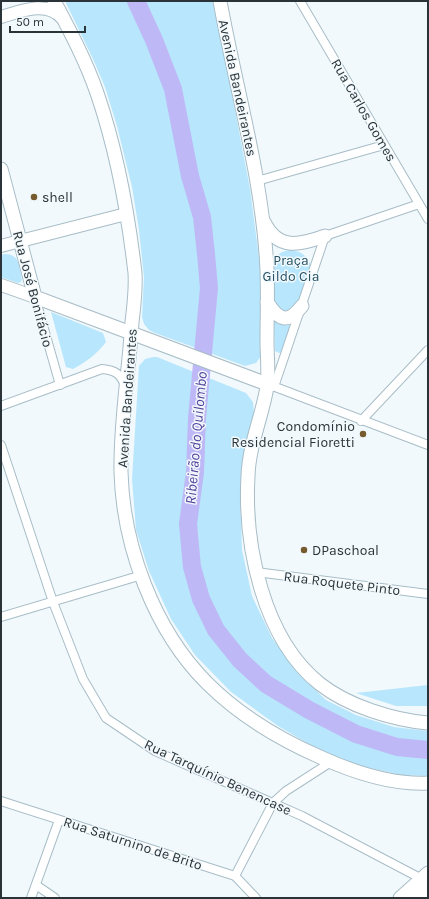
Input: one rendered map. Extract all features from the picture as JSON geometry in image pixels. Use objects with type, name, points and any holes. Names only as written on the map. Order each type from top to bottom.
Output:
[{"type":"main road","name":"Avenida Bandeirantes","points":[[54,1],[79,49],[96,91],[107,123],[119,171],[135,277],[132,334],[121,452],[122,496],[129,537],[153,602],[168,631],[182,653],[207,682],[241,712],[276,735],[331,762],[375,777],[426,784]]},
{"type":"main road","name":"Avenida Bandeirantes","points":[[220,1],[256,181],[262,218],[267,270],[270,385],[250,453],[248,474],[248,521],[256,572],[265,600],[287,647],[303,667],[319,683],[338,697],[365,708],[395,717],[428,723]]},
{"type":"main road","name":"Avenida Bandeirantes","points":[[1,17],[37,4],[41,7],[51,8],[59,13],[65,22]]},
{"type":"main road","name":"Rua José Bonifácio","points":[[1,170],[35,297]]},
{"type":"main road","points":[[1,246],[126,214]]},
{"type":"main road","points":[[262,218],[272,234],[280,241],[288,243],[305,243],[325,236]]},
{"type":"main road","points":[[1,285],[270,385]]},
{"type":"main road","points":[[268,302],[276,315],[284,319],[293,316],[302,306]]},
{"type":"main road","points":[[106,324],[115,324],[121,321],[126,318],[133,309]]},
{"type":"main road","points":[[400,898],[426,881]]},
{"type":"main road","points":[[416,898],[426,881]]},
{"type":"street","name":"Rua Carlos Gomes","points":[[300,1],[428,218]]},
{"type":"street","points":[[256,181],[384,144]]},
{"type":"street","points":[[419,204],[325,236],[302,306],[270,385],[428,445]]},
{"type":"street","name":"Rua José Bonifácio","points":[[35,297],[60,385]]},
{"type":"street","points":[[361,420],[428,350]]},
{"type":"street","points":[[1,406],[102,370],[110,370],[117,373],[121,377],[126,389]]},
{"type":"street","name":"Rua Tarquínio Benencase","points":[[1,445],[53,602],[83,679],[106,718],[155,751],[302,816],[426,881]]},
{"type":"street","name":"Rua Roquete Pinto","points":[[256,572],[428,594]]},
{"type":"street","points":[[1,617],[142,575]]},
{"type":"street","points":[[235,876],[273,803],[286,791],[331,762]]},
{"type":"street","name":"Rua Saturnino de Brito","points":[[1,801],[235,876],[256,898]]},
{"type":"street","points":[[31,898],[59,820]]},
{"type":"street","points":[[36,885],[54,898]]},
{"type":"green space","points":[[65,1],[215,1],[250,189],[262,281],[262,355],[256,363],[245,366],[155,333],[149,330],[144,324],[142,317],[144,277],[139,230],[132,187],[117,126],[105,87]]},
{"type":"green space","name":"Praça Gildo Cia","points":[[290,250],[303,254],[311,265],[283,352],[279,353],[275,351],[272,260],[280,253]]},
{"type":"green space","points":[[5,254],[14,256],[18,262],[22,279],[21,282],[18,283],[1,277],[1,255]]},
{"type":"green space","points":[[51,312],[103,333],[106,342],[95,354],[82,364],[73,369],[66,367]]},
{"type":"green space","points":[[157,357],[246,393],[253,402],[254,413],[240,489],[242,550],[252,596],[272,638],[301,676],[326,700],[356,715],[394,727],[428,731],[428,776],[402,775],[355,765],[324,753],[278,726],[231,692],[195,655],[171,619],[149,571],[136,530],[132,479],[139,366],[145,359]]},
{"type":"green space","points":[[428,685],[428,706],[396,706],[356,693]]},
{"type":"waterway","name":"Ribeirão do Quilombo","points":[[136,1],[154,40],[173,89],[190,176],[202,217],[209,288],[197,418],[195,472],[188,524],[192,567],[201,599],[216,630],[240,660],[266,684],[309,710],[356,734],[397,747],[428,750]]},
{"type":"place","name":"shell","points":[[34,197]]},
{"type":"place","name":"Condomínio Residencial Fioretti","points":[[363,434]]},
{"type":"place","name":"DPaschoal","points":[[304,550]]}]
